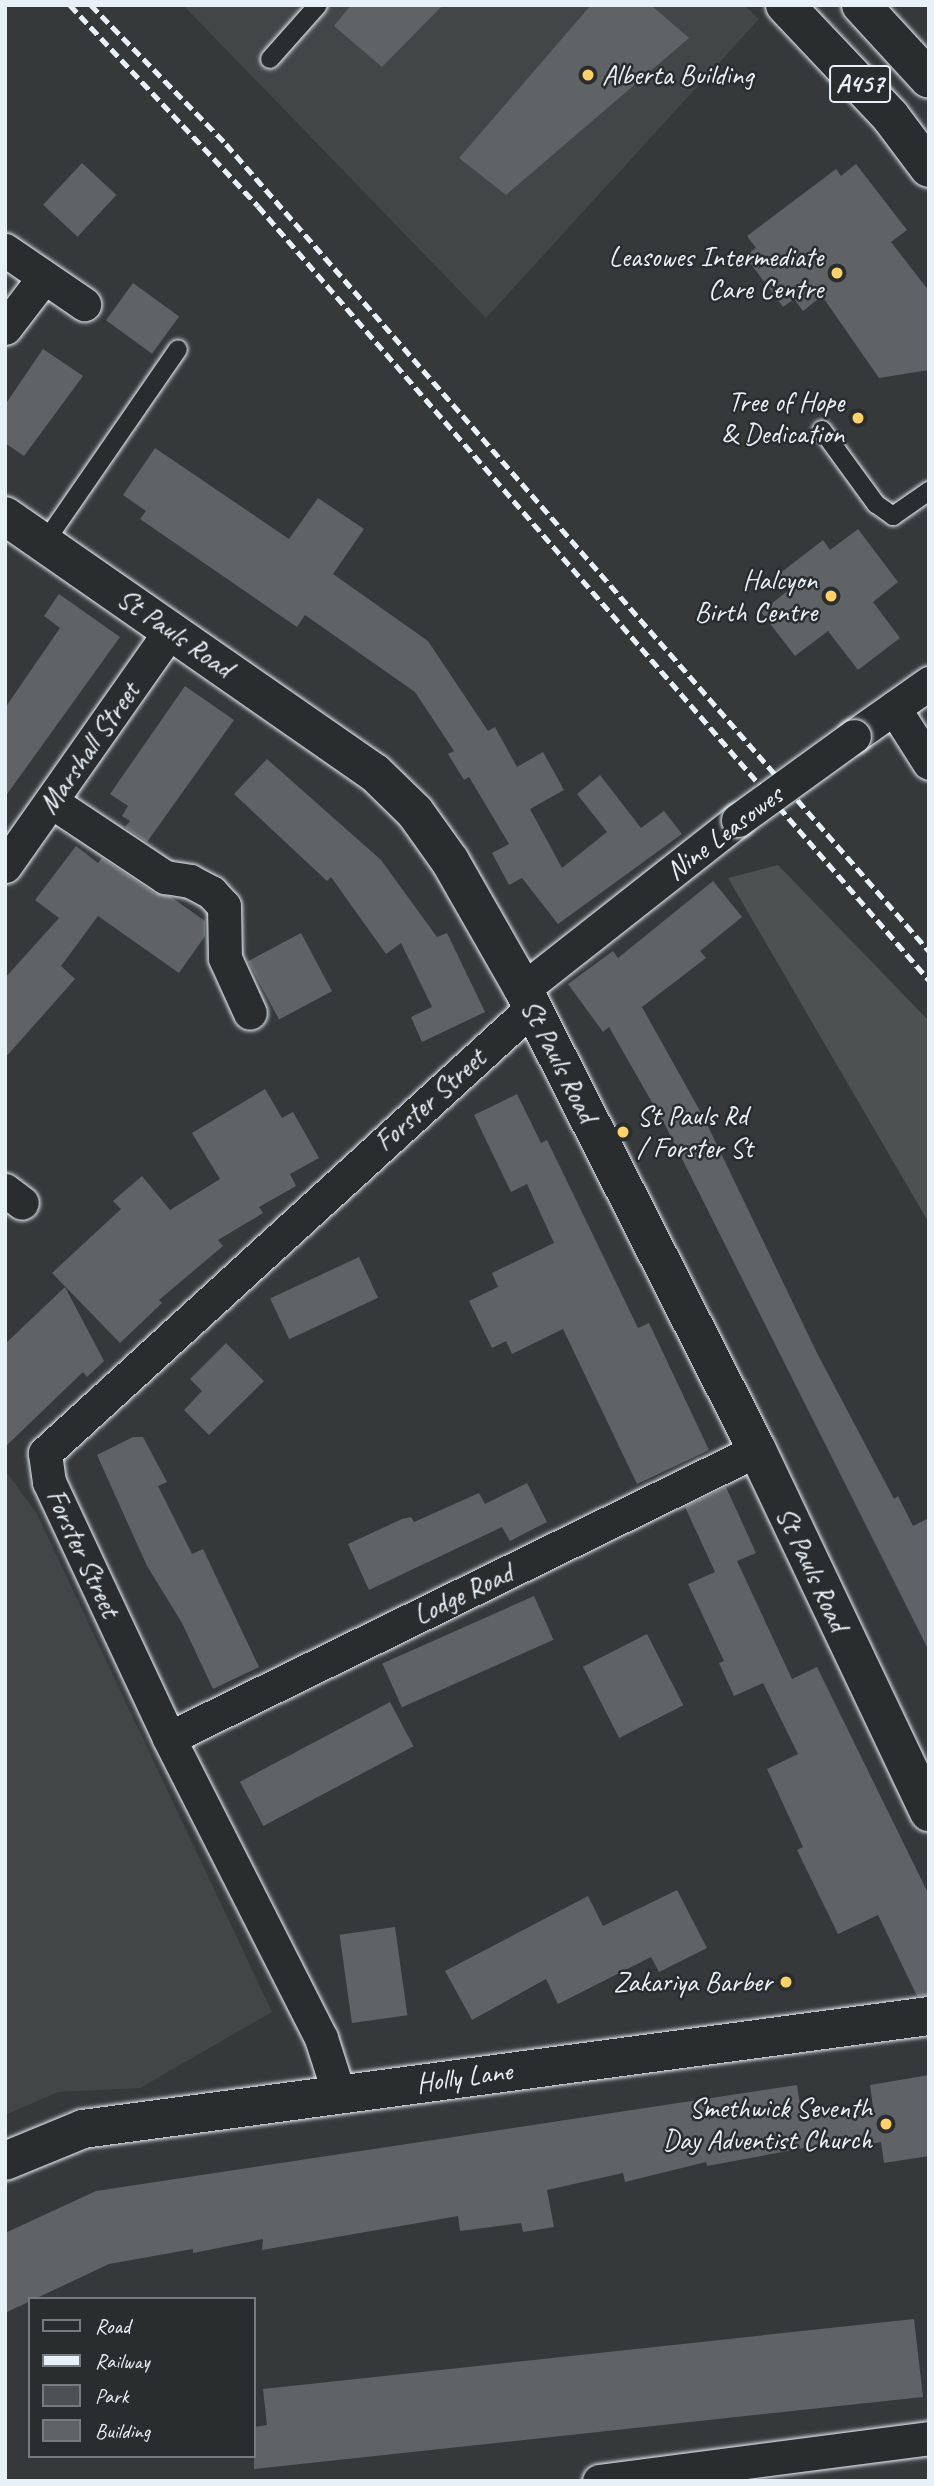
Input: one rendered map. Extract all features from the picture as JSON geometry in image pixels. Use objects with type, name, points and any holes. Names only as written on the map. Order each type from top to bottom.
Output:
[{"type":"main road","name":"A457","points":[[785,5],[890,116],[929,168]]},
{"type":"main road","name":"A457","points":[[861,5],[929,79]]},
{"type":"main road","name":"St Pauls Road","points":[[5,516],[375,773],[415,812],[450,861],[527,998],[757,1450],[929,1812]]},
{"type":"main road","name":"Holly Lane","points":[[5,2161],[83,2129],[929,2016]]},
{"type":"street","points":[[5,250],[84,304]]},
{"type":"street","points":[[5,328],[44,277]]},
{"type":"street","name":"Marshall Street","points":[[5,866],[171,630]]},
{"type":"street","name":"Nine Leasowes","points":[[527,998],[738,820],[929,683]]},
{"type":"street","points":[[894,708],[929,762]]},
{"type":"street","points":[[52,802],[165,877],[190,881],[211,892],[224,906],[225,958],[250,1013]]},
{"type":"street","name":"Forster Street","points":[[339,2094],[321,2038],[169,1738],[49,1482],[45,1453],[527,998]]},
{"type":"street","name":"Lodge Road","points":[[169,1738],[757,1450]]},
{"type":"street","points":[[599,2481],[929,2438]]},
{"type":"lane","points":[[270,59],[318,5]]},
{"type":"lane","points":[[44,542],[178,349]]},
{"type":"lane","points":[[822,430],[876,504],[893,516],[929,491]]},
{"type":"shaded area","points":[[183,5],[744,5],[759,19],[486,318]]},
{"type":"shaded area","points":[[5,1470],[37,1514],[272,2012],[140,2088],[58,2092],[5,2115]]},
{"type":"green space","points":[[778,865],[929,1021],[929,1223],[728,878]]},
{"type":"building","points":[[351,5],[443,5],[382,67],[334,26]]},
{"type":"building","name":"Alberta Building","points":[[591,5],[651,5],[689,38],[506,195],[459,158]]},
{"type":"building","points":[[82,163],[116,195],[77,237],[43,205]]},
{"type":"building","name":"Leasowes Intermediate Care Centre","points":[[856,164],[907,230],[891,242],[929,291],[929,370],[879,378],[822,296],[803,311],[794,299],[783,307],[745,256],[756,248],[747,236],[836,169],[841,176]]},
{"type":"building","points":[[133,283],[179,317],[152,354],[106,320]]},
{"type":"building","points":[[43,349],[83,376],[24,456],[5,443],[5,405]]},
{"type":"building","points":[[155,448],[289,539],[318,498],[364,529],[333,574],[428,641],[488,731],[495,727],[517,767],[543,752],[564,790],[530,809],[562,868],[607,832],[577,794],[600,775],[641,828],[664,811],[682,834],[558,924],[522,878],[509,885],[492,853],[509,844],[469,777],[464,780],[448,754],[454,751],[415,692],[305,615],[297,627],[140,519],[146,511],[123,495]]},
{"type":"building","name":"Halcyon Birth Centre","points":[[858,529],[898,582],[873,602],[900,638],[858,670],[828,631],[795,656],[761,612],[790,589],[779,574],[823,540],[830,550]]},
{"type":"building","points":[[59,594],[120,637],[5,797],[5,708],[60,628],[44,616]]},
{"type":"building","points":[[185,686],[234,720],[147,842],[125,827],[130,821],[122,816],[128,806],[110,794]]},
{"type":"building","points":[[267,759],[381,860],[437,937],[447,933],[485,1012],[422,1042],[411,1017],[432,1007],[401,943],[386,954],[331,877],[327,881],[234,794]]},
{"type":"building","points":[[76,846],[98,863],[102,858],[154,893],[171,897],[205,921],[205,936],[179,973],[98,916],[61,966],[75,979],[5,1058],[5,978],[59,918],[35,900]]},
{"type":"building","points":[[713,881],[742,917],[700,951],[706,958],[642,1007],[704,1118],[817,1353],[894,1499],[898,1496],[913,1526],[929,1518],[929,1651],[665,1125],[609,1027],[603,1032],[568,984],[613,951],[618,958]]},
{"type":"building","points":[[301,933],[332,991],[279,1019],[248,961]]},
{"type":"building","points":[[265,1089],[282,1118],[293,1112],[319,1158],[290,1174],[296,1186],[259,1207],[263,1213],[218,1240],[223,1246],[159,1300],[162,1303],[120,1343],[52,1273],[121,1209],[113,1201],[142,1176],[170,1210],[220,1179],[192,1133]]},
{"type":"building","points":[[517,1094],[541,1143],[547,1140],[638,1328],[649,1323],[709,1450],[637,1484],[563,1329],[512,1354],[506,1341],[492,1348],[469,1301],[498,1287],[492,1273],[554,1243],[527,1184],[511,1192],[474,1115]]},
{"type":"building","points":[[359,1257],[378,1298],[289,1339],[270,1298]]},
{"type":"building","points":[[65,1287],[104,1361],[87,1377],[83,1372],[5,1447],[5,1344]]},
{"type":"building","points":[[226,1343],[264,1381],[209,1435],[184,1410],[202,1391],[190,1379]]},
{"type":"building","points":[[133,1437],[143,1437],[167,1482],[158,1486],[192,1554],[203,1549],[259,1667],[213,1689],[182,1623],[147,1566],[97,1455]]},
{"type":"building","points":[[527,1483],[547,1522],[510,1541],[502,1527],[369,1590],[348,1544],[402,1519],[411,1517],[414,1522],[479,1493],[485,1504]]},
{"type":"building","points":[[726,1487],[756,1553],[737,1561],[792,1679],[817,1667],[929,1895],[929,1995],[917,1996],[878,1915],[838,1934],[797,1850],[803,1847],[767,1769],[798,1754],[763,1683],[734,1696],[719,1663],[724,1661],[688,1584],[715,1572],[685,1507]]},
{"type":"building","points":[[534,1596],[554,1640],[402,1707],[382,1664]]},
{"type":"building","points":[[647,1634],[683,1705],[619,1738],[583,1667]]},
{"type":"building","points":[[390,1702],[413,1746],[263,1826],[240,1782]]},
{"type":"building","points":[[677,1890],[707,1948],[659,1972],[651,1957],[558,2004],[546,1979],[472,2020],[445,1971],[588,1896],[603,1926]]},
{"type":"building","points":[[395,1927],[407,2015],[352,2023],[340,1935]]},
{"type":"building","points":[[929,2075],[929,2156],[884,2163],[881,2142],[864,2145],[863,2137],[707,2166],[706,2162],[625,2182],[623,2173],[547,2190],[554,2227],[523,2232],[521,2223],[460,2231],[458,2216],[262,2250],[263,2239],[193,2253],[193,2249],[109,2264],[39,2297],[28,2297],[28,2302],[5,2313],[5,2233],[96,2191],[797,2085],[802,2118],[873,2107],[870,2085]]},
{"type":"building","points":[[914,2319],[923,2397],[254,2469],[256,2427],[267,2425],[263,2389]]},
{"type":"railway","points":[[70,5],[258,206],[929,980]]},
{"type":"railway","points":[[91,5],[226,144],[929,951]]},
{"type":"place","name":"Alberta Building","points":[[588,75]]},
{"type":"place","name":"Leasowes Intermediate Care Centre","points":[[837,273]]},
{"type":"place","name":"Tree of Hope & Dedication","points":[[858,418]]},
{"type":"place","name":"Halcyon Birth Centre","points":[[831,596]]},
{"type":"place","name":"St Pauls Rd / Forster St","points":[[623,1132]]},
{"type":"place","name":"Zakariya Barber","points":[[786,1982]]},
{"type":"place","name":"Smethwick Seventh Day Adventist Church","points":[[886,2124]]}]
